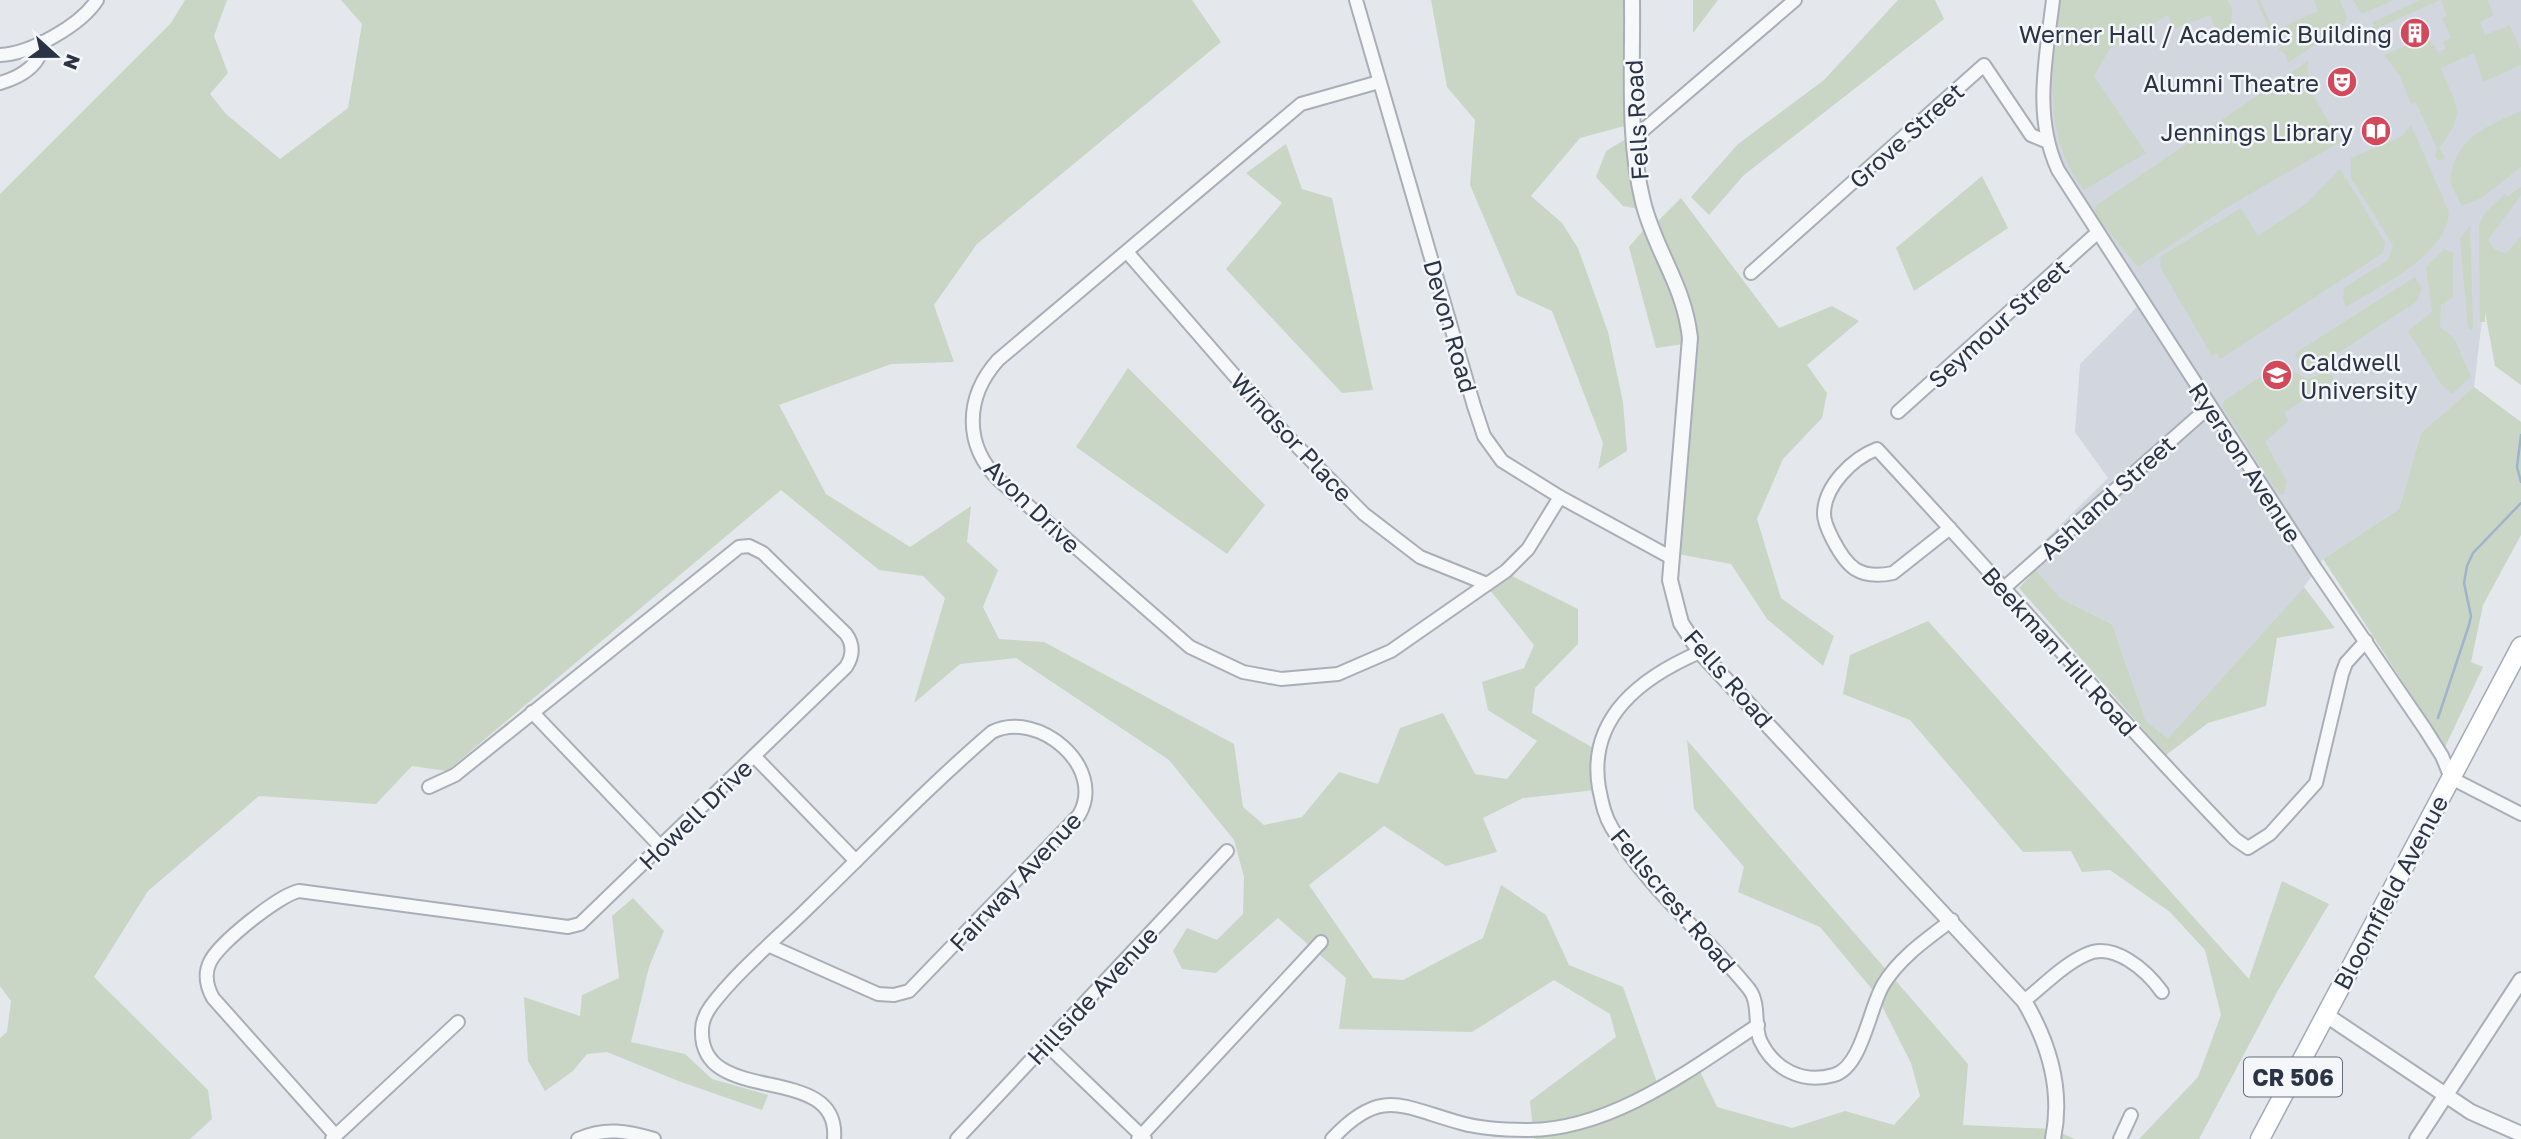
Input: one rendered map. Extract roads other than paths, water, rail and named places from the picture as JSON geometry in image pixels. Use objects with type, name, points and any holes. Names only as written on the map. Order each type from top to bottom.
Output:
[{"type":"main road","name":"Bloomfield Avenue","points":[[2260,1139],[2521,646]]},
{"type":"street","points":[[0,55],[14,55],[43,42],[90,10],[97,0]]},
{"type":"street","name":"Devon Road","points":[[1356,0],[1484,436],[1502,461],[1560,497],[1670,557]]},
{"type":"street","name":"Fells Road","points":[[1632,0],[1634,138],[1644,207],[1679,287],[1687,310],[1690,338],[1670,557],[1676,610],[1700,652],[1952,920],[2024,1001],[2040,1030],[2052,1069],[2057,1111],[2053,1139]]},
{"type":"street","points":[[1634,138],[1795,0]]},
{"type":"street","name":"Ryerson Avenue","points":[[2053,0],[2042,92],[2048,142],[2058,170],[2315,568],[2442,756],[2451,778]]},
{"type":"street","points":[[0,83],[14,79],[34,64],[42,56],[43,42]]},
{"type":"street","name":"Grove Street","points":[[1751,273],[1984,65],[2031,135],[2048,142]]},
{"type":"street","name":"Avon Drive","points":[[1379,82],[1301,104],[998,359],[982,380],[973,404],[972,429],[983,461],[1000,481],[1190,647],[1224,666],[1258,676],[1300,679],[1356,668],[1391,651],[1506,571],[1528,549],[1560,497]]},
{"type":"street","name":"Seymour Street","points":[[1898,412],[2097,233]]},
{"type":"street","name":"Windsor Place","points":[[1127,252],[1287,436],[1364,514],[1420,557],[1487,584]]},
{"type":"street","name":"Ashland Street","points":[[2004,588],[2210,406]]},
{"type":"street","name":"Beekman Hill Road","points":[[1950,528],[1893,573],[1883,575],[1853,570],[1844,562],[1825,524],[1824,512],[1836,481],[1862,455],[1877,449],[1950,528],[2004,588],[2136,737],[2235,839],[2248,848],[2270,834],[2316,783],[2342,674],[2346,663],[2366,641]]},
{"type":"street","name":"Howell Drive","points":[[334,1137],[213,998],[207,974],[211,960],[220,948],[282,898],[299,891],[572,927],[583,922],[846,667],[852,649],[846,634],[763,553],[749,546],[730,551],[455,775],[429,787]]},
{"type":"street","name":"Fellscrest Road","points":[[1700,652],[1672,664],[1638,688],[1617,709],[1602,735],[1597,775],[1603,809],[1627,851],[1752,993],[1759,1039],[1773,1059],[1792,1076],[1804,1078],[1836,1075],[1854,1059],[1883,986],[1900,962],[1952,920]]},
{"type":"street","points":[[532,712],[661,847]]},
{"type":"street","name":"Fairway Avenue","points":[[770,946],[878,994],[894,995],[909,991],[1074,821],[1086,801],[1087,786],[1083,771],[1074,758],[1038,731],[1023,726],[999,729],[980,742],[770,946],[710,1007],[702,1027],[705,1049],[713,1062],[725,1071],[805,1094],[818,1101],[831,1118],[834,1139]]},
{"type":"street","points":[[754,755],[856,862]]},
{"type":"street","points":[[2451,778],[2521,814]]},
{"type":"street","name":"Hillside Avenue","points":[[957,1139],[1227,851]]},
{"type":"street","points":[[1046,1044],[1142,1138],[1321,942]]},
{"type":"street","points":[[2024,1001],[2085,954],[2098,951],[2122,957],[2133,963],[2162,992]]},
{"type":"street","points":[[2417,1139],[2521,980]]},
{"type":"street","points":[[2326,1014],[2471,1112],[2521,1134]]},
{"type":"street","points":[[334,1137],[458,1022]]},
{"type":"street","points":[[1332,1139],[1355,1116],[1390,1105],[1424,1109],[1471,1125],[1528,1130],[1563,1128],[1629,1104],[1758,1026]]},
{"type":"street","points":[[2120,1139],[2131,1115]]},
{"type":"street","points":[[578,1139],[597,1132],[615,1130],[654,1139]]},
{"type":"waterway","points":[[2521,435],[2517,467],[2521,482]]},
{"type":"waterway","points":[[2438,718],[2471,616],[2464,583],[2467,566],[2473,553],[2521,503]]},
{"type":"place","name":"Werner Hall / Academic Building","points":[[2415,33]]},
{"type":"place","name":"Alumni Theatre","points":[[2342,82]]},
{"type":"place","name":"Jennings Library","points":[[2376,131]]},
{"type":"place","name":"Caldwell University","points":[[2277,375]]}]
